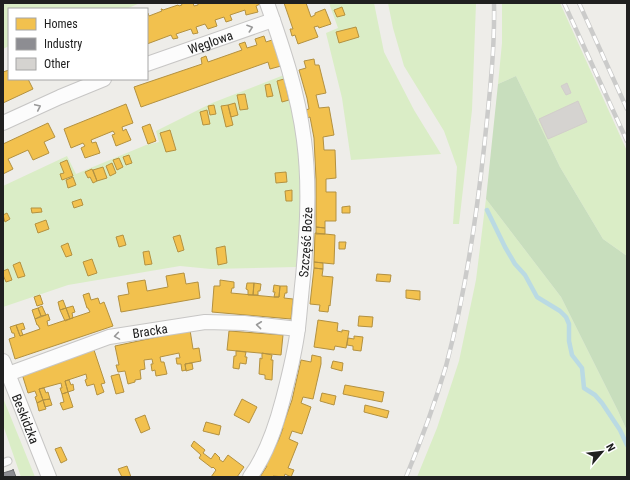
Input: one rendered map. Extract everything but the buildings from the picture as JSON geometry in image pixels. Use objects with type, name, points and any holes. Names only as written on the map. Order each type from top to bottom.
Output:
[{"type":"street","name":"Szczęść Boże","points":[[250,477],[256,470],[277,424],[291,369],[298,329],[307,212],[307,174],[299,106],[286,59],[267,3]]},
{"type":"street","name":"Węglowa","points":[[148,64],[273,20]]},
{"type":"street","points":[[3,124],[60,97],[102,80]]},
{"type":"street","name":"Bracka","points":[[5,367],[109,337],[204,322],[244,323],[298,329]]},
{"type":"street","name":"Beskidzka","points":[[5,367],[49,477]]},
{"type":"green space","points":[[3,3],[140,3],[128,8],[8,8],[8,46],[3,49]]},
{"type":"green space","points":[[329,3],[374,3],[384,52],[414,110],[441,154],[351,160],[342,98],[326,33],[338,28]]},
{"type":"green space","points":[[388,3],[476,3],[472,110],[459,224],[453,224],[457,167],[444,131],[404,66],[393,28]]},
{"type":"green space","points":[[502,3],[560,3],[627,151],[627,256],[603,239],[560,167],[516,76],[498,84],[502,43]]},
{"type":"green space","points":[[284,75],[293,106],[301,175],[301,206],[296,267],[211,269],[180,266],[68,285],[3,307],[3,186],[67,156],[76,174],[146,145],[159,142],[156,131],[212,103]]},
{"type":"green space","points":[[516,76],[560,167],[603,239],[627,256],[627,431],[561,297],[486,199],[498,84]]},
{"type":"green space","points":[[486,199],[561,297],[627,431],[627,477],[417,477],[437,428],[459,361],[476,280]]},
{"type":"green space","points":[[3,398],[35,477],[21,477],[3,425]]},
{"type":"waterway","points":[[487,210],[505,247],[515,264],[525,275],[537,297],[560,311],[566,317],[569,324],[569,341],[572,355],[582,368],[584,388],[595,395],[602,403],[620,430],[627,445]]},
{"type":"railway","points":[[406,477],[428,422],[446,366],[459,312],[469,258],[481,175],[493,58],[494,3]]},
{"type":"railway","points":[[564,3],[627,141]]},
{"type":"railway","points":[[579,3],[627,109]]}]
